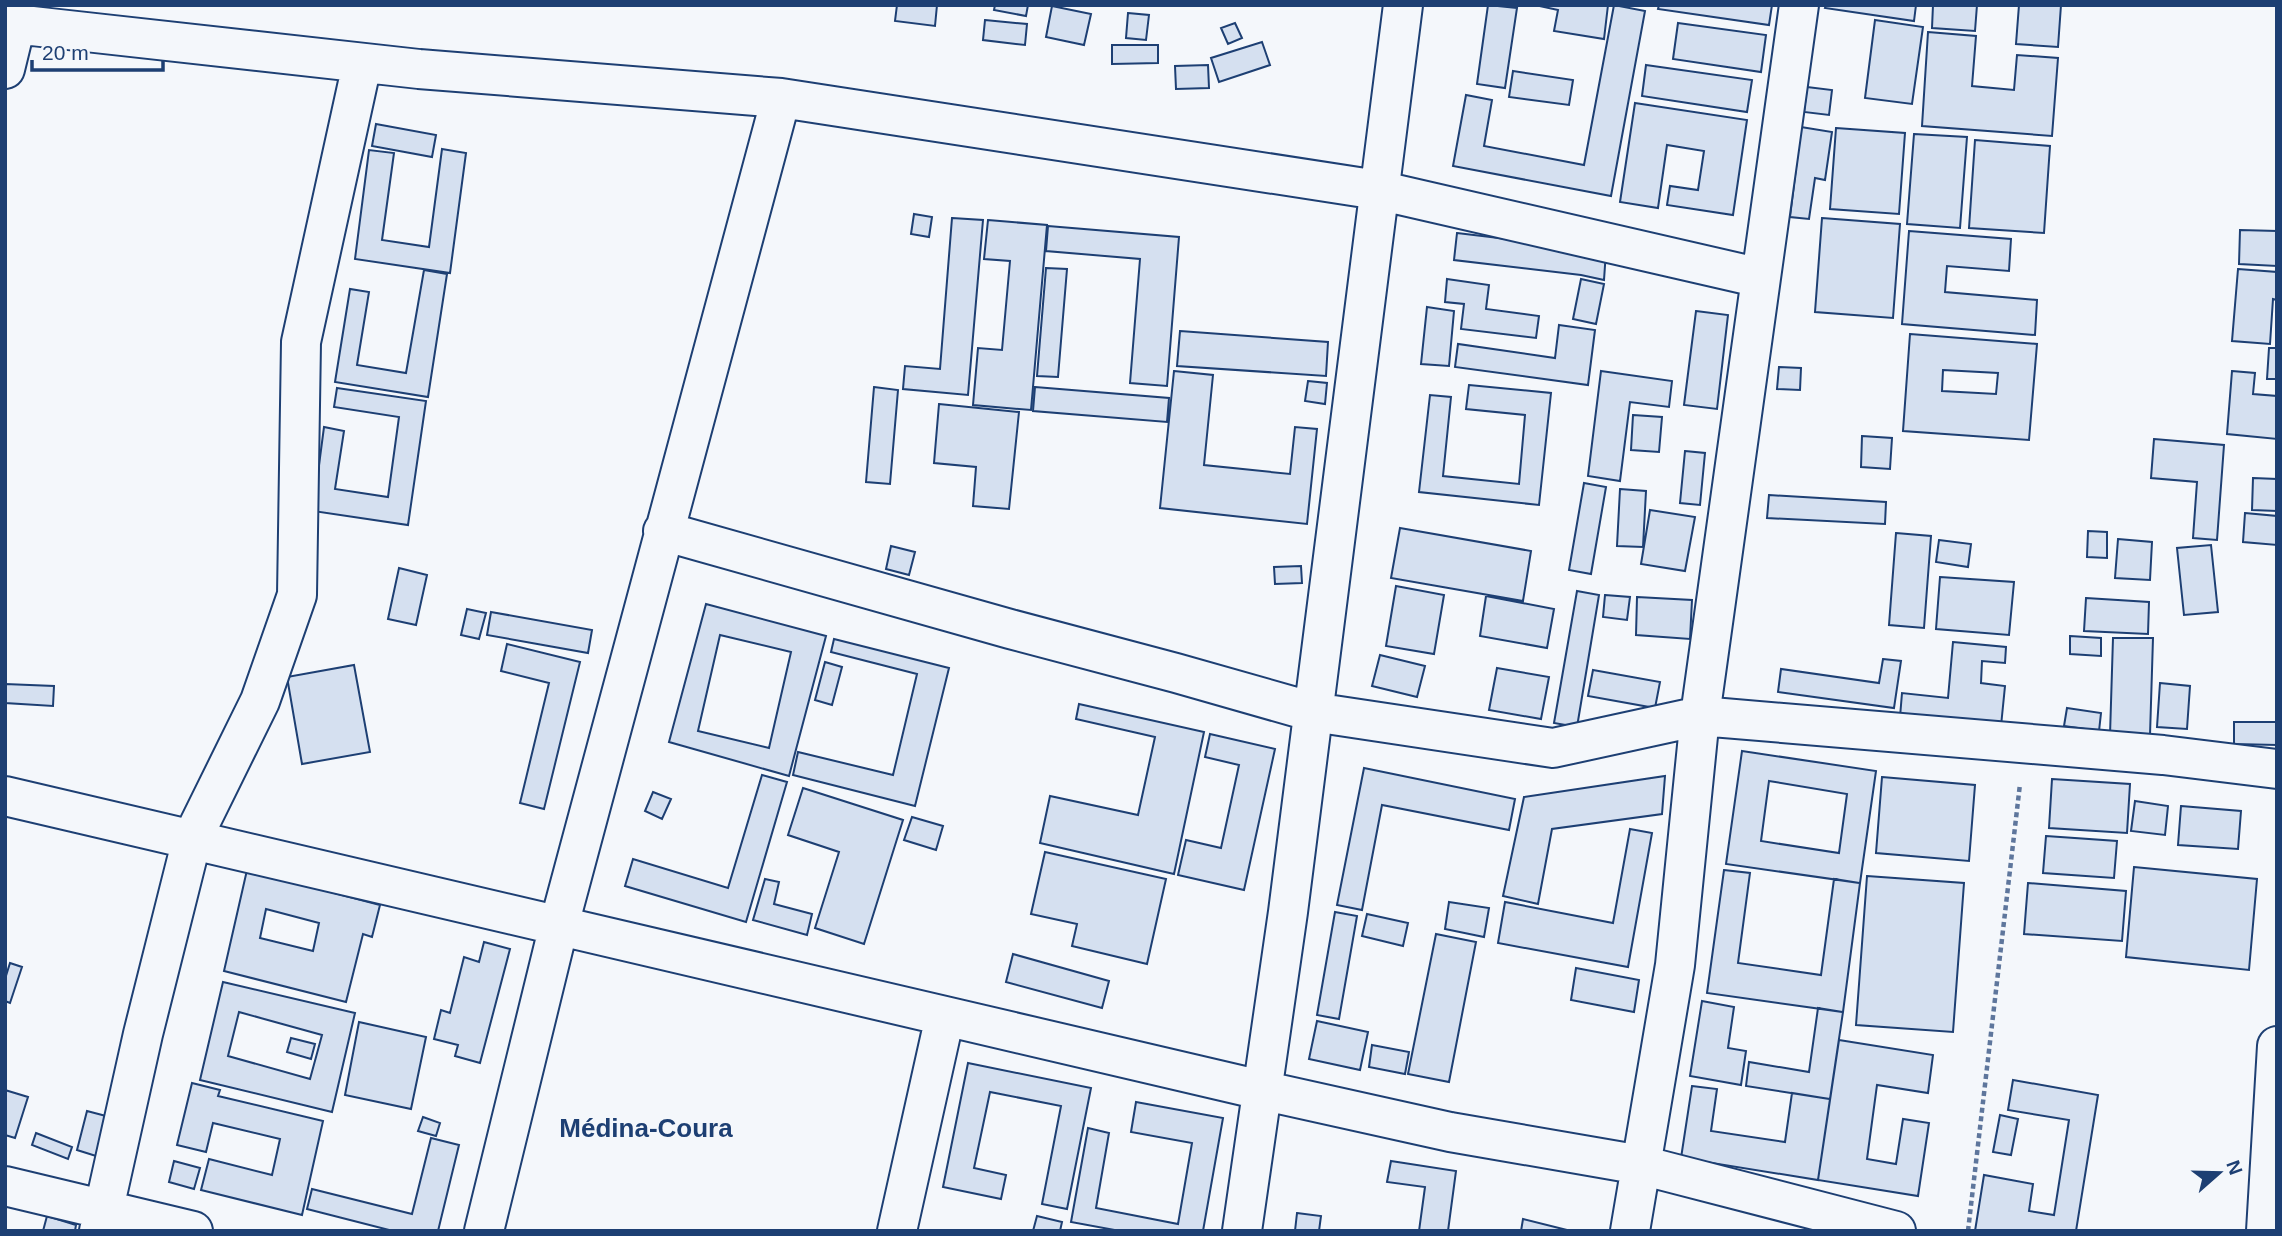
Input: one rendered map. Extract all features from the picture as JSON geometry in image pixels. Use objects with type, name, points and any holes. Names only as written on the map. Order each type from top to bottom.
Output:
[{"type":"street","points":[[1242,1231],[1288,912],[1403,5]]},
{"type":"street","points":[[1630,1231],[1675,965],[1700,716],[1799,5]]},
{"type":"street","points":[[5,69],[11,23],[362,64],[781,98],[1378,190],[1761,278]]},
{"type":"street","points":[[101,1220],[143,1034],[192,839],[260,701],[297,595],[302,342],[362,64]]},
{"type":"street","points":[[484,1231],[558,925],[781,98]]},
{"type":"street","points":[[663,531],[1313,712],[1553,748],[1700,716],[2163,755],[2277,769]]},
{"type":"street","points":[[5,796],[1261,1090],[1450,1132],[1641,1166],[1896,1231]]},
{"type":"street","points":[[897,1231],[945,1016]]},
{"type":"street","points":[[2266,1231],[2277,1046]]},
{"type":"street","points":[[5,1186],[101,1220],[193,1231]]},
{"type":"path","points":[[1968,1231],[2024,744]]},
{"type":"building","points":[[897,5],[937,5],[935,26],[895,21]]},
{"type":"building","points":[[995,5],[1028,5],[1026,16],[994,10]]},
{"type":"building","points":[[1488,5],[1517,8],[1505,88],[1477,84]]},
{"type":"building","points":[[1535,5],[1608,5],[1604,39],[1554,31],[1558,10]]},
{"type":"building","points":[[1614,5],[1645,11],[1611,196],[1453,166],[1466,95],[1492,100],[1484,146],[1584,165]]},
{"type":"building","points":[[1659,5],[1772,5],[1769,25],[1658,9]]},
{"type":"building","points":[[1826,5],[1916,5],[1914,21],[1825,8]]},
{"type":"building","points":[[1933,5],[1977,5],[1975,31],[1932,28]]},
{"type":"building","points":[[2019,5],[2061,5],[2058,47],[2016,44]]},
{"type":"building","points":[[1052,6],[1091,14],[1084,45],[1046,37]]},
{"type":"building","points":[[1128,13],[1149,15],[1146,40],[1126,38]]},
{"type":"building","points":[[985,20],[1027,24],[1025,45],[983,40]]},
{"type":"building","points":[[1875,20],[1923,27],[1912,104],[1865,98]]},
{"type":"building","points":[[1235,23],[1242,38],[1228,44],[1221,28]]},
{"type":"building","points":[[1678,23],[1766,35],[1761,72],[1673,59]]},
{"type":"building","points":[[1928,32],[1976,36],[1972,86],[2014,90],[2017,55],[2058,58],[2052,136],[1922,126]]},
{"type":"building","points":[[1262,42],[1270,65],[1219,82],[1211,58]]},
{"type":"building","points":[[1112,45],[1158,45],[1158,63],[1112,64]]},
{"type":"building","points":[[1208,65],[1209,88],[1176,89],[1175,66]]},
{"type":"building","points":[[1646,65],[1752,80],[1747,112],[1642,96]]},
{"type":"building","points":[[1513,71],[1573,80],[1569,105],[1509,97]]},
{"type":"building","points":[[1807,87],[1832,90],[1829,115],[1804,112]]},
{"type":"building","points":[[1635,103],[1747,120],[1733,215],[1667,205],[1670,186],[1698,190],[1704,151],[1667,145],[1658,208],[1620,202]]},
{"type":"building","points":[[376,124],[436,135],[432,157],[372,146]]},
{"type":"building","points":[[1801,127],[1832,132],[1825,180],[1815,178],[1809,219],[1790,217]]},
{"type":"building","points":[[1836,128],[1905,133],[1899,214],[1830,209]]},
{"type":"building","points":[[1914,134],[1967,137],[1960,228],[1907,224]]},
{"type":"building","points":[[1975,140],[2050,146],[2044,233],[1969,228]]},
{"type":"building","points":[[442,149],[466,153],[450,273],[355,259],[369,150],[394,153],[382,240],[429,247]]},
{"type":"building","points":[[914,214],[932,217],[929,237],[911,234]]},
{"type":"building","points":[[952,218],[983,220],[968,395],[903,389],[905,366],[940,369]]},
{"type":"building","points":[[1822,218],[1900,224],[1893,318],[1815,312]]},
{"type":"building","points":[[988,220],[1047,225],[1031,410],[973,405],[978,348],[1002,350],[1010,261],[984,259]]},
{"type":"building","points":[[1048,226],[1179,237],[1167,386],[1130,383],[1140,259],[1046,251]]},
{"type":"building","points":[[2240,230],[2277,231],[2277,266],[2239,264]]},
{"type":"building","points":[[1909,231],[2011,239],[2009,271],[1947,266],[1945,292],[2037,300],[2035,335],[1902,324]]},
{"type":"building","points":[[1457,233],[1606,251],[1604,280],[1454,260]]},
{"type":"building","points":[[1046,268],[1067,269],[1058,377],[1037,376]]},
{"type":"building","points":[[2238,269],[2277,272],[2277,300],[2273,299],[2270,344],[2232,341]]},
{"type":"building","points":[[424,270],[447,274],[428,397],[335,382],[350,289],[369,292],[357,365],[406,373]]},
{"type":"building","points":[[1447,279],[1489,285],[1486,309],[1539,316],[1536,338],[1461,329],[1464,304],[1445,302]]},
{"type":"building","points":[[1581,279],[1604,284],[1596,324],[1573,319]]},
{"type":"building","points":[[1427,307],[1454,311],[1449,366],[1421,364]]},
{"type":"building","points":[[1696,311],[1728,315],[1717,409],[1684,405]]},
{"type":"building","points":[[1559,325],[1595,330],[1588,385],[1455,367],[1458,344],[1555,358]]},
{"type":"building","points":[[1180,331],[1328,342],[1326,376],[1177,366]]},
{"type":"building","points":[[1910,334],[2037,344],[2029,440],[1903,431]],"holes":[[[1943,370],[1998,373],[1996,394],[1942,391]]]},
{"type":"building","points":[[2269,348],[2277,348],[2277,379],[2267,379]]},
{"type":"building","points":[[1779,367],[1801,368],[1800,390],[1777,389]]},
{"type":"building","points":[[1174,371],[1213,375],[1204,465],[1290,474],[1295,427],[1317,429],[1307,524],[1160,508]]},
{"type":"building","points":[[1601,371],[1672,381],[1669,407],[1630,402],[1620,481],[1588,476]]},
{"type":"building","points":[[2232,371],[2255,373],[2253,394],[2277,396],[2277,439],[2227,434]]},
{"type":"building","points":[[1308,381],[1327,383],[1325,404],[1305,401]]},
{"type":"building","points":[[1469,385],[1551,393],[1539,505],[1419,492],[1430,395],[1451,397],[1443,476],[1519,484],[1525,415],[1466,409]]},
{"type":"building","points":[[874,387],[898,390],[890,484],[866,482]]},
{"type":"building","points":[[1035,387],[1169,398],[1167,422],[1033,411]]},
{"type":"building","points":[[337,388],[426,401],[408,525],[313,511],[324,427],[344,431],[335,489],[388,497],[399,417],[334,407]]},
{"type":"building","points":[[939,404],[1019,412],[1009,509],[973,506],[976,467],[934,463]]},
{"type":"building","points":[[1633,415],[1662,417],[1659,452],[1631,450]]},
{"type":"building","points":[[1862,436],[1892,438],[1890,469],[1861,467]]},
{"type":"building","points":[[2154,439],[2224,445],[2217,540],[2193,538],[2197,482],[2151,478]]},
{"type":"building","points":[[1685,451],[1705,453],[1700,505],[1680,503]]},
{"type":"building","points":[[2253,478],[2277,479],[2277,511],[2252,510]]},
{"type":"building","points":[[1584,483],[1606,487],[1591,574],[1569,570]]},
{"type":"building","points":[[1620,489],[1646,491],[1643,547],[1617,546]]},
{"type":"building","points":[[1769,495],[1886,502],[1885,524],[1767,518]]},
{"type":"building","points":[[1650,510],[1695,517],[1685,571],[1641,564]]},
{"type":"building","points":[[2245,513],[2277,516],[2277,545],[2243,542]]},
{"type":"building","points":[[1400,528],[1531,551],[1523,601],[1391,578]]},
{"type":"building","points":[[2088,531],[2107,532],[2107,558],[2087,557]]},
{"type":"building","points":[[1896,533],[1931,536],[1924,628],[1889,625]]},
{"type":"building","points":[[2118,539],[2152,542],[2150,580],[2115,578]]},
{"type":"building","points":[[1939,540],[1971,544],[1968,567],[1936,562]]},
{"type":"building","points":[[2211,545],[2218,612],[2184,615],[2177,548]]},
{"type":"building","points":[[891,546],[915,552],[909,575],[886,569]]},
{"type":"building","points":[[1301,566],[1302,583],[1275,584],[1274,567]]},
{"type":"building","points":[[399,568],[427,575],[416,625],[388,619]]},
{"type":"building","points":[[1940,577],[2014,582],[2009,635],[1936,629]]},
{"type":"building","points":[[1396,586],[1444,595],[1434,654],[1386,646]]},
{"type":"building","points":[[1577,591],[1599,595],[1577,727],[1554,723]]},
{"type":"building","points":[[1605,595],[1630,597],[1627,620],[1603,617]]},
{"type":"building","points":[[1486,596],[1554,609],[1547,648],[1480,636]]},
{"type":"building","points":[[1637,597],[1692,600],[1690,639],[1636,635]]},
{"type":"building","points":[[2086,598],[2149,602],[2148,634],[2084,631]]},
{"type":"building","points":[[706,604],[826,636],[789,776],[669,742]],"holes":[[[720,635],[791,652],[769,748],[698,731]]]},
{"type":"building","points":[[467,609],[486,613],[479,639],[461,635]]},
{"type":"building","points":[[491,612],[592,630],[588,653],[487,635]]},
{"type":"building","points":[[2070,636],[2101,638],[2101,656],[2070,654]]},
{"type":"building","points":[[2113,638],[2153,638],[2150,735],[2110,735]]},
{"type":"building","points":[[834,639],[949,668],[915,806],[793,775],[798,752],[893,775],[917,674],[831,652]]},
{"type":"building","points":[[1953,642],[2006,647],[2005,663],[1982,661],[1981,683],[2005,686],[2001,726],[1900,717],[1902,693],[1948,698]]},
{"type":"building","points":[[507,644],[580,662],[544,809],[520,803],[549,683],[501,671]]},
{"type":"building","points":[[1380,655],[1425,666],[1417,697],[1372,686]]},
{"type":"building","points":[[1883,659],[1901,661],[1894,708],[1778,692],[1781,669],[1879,683]]},
{"type":"building","points":[[825,662],[842,667],[832,705],[815,700]]},
{"type":"building","points":[[354,665],[370,752],[302,764],[287,677]]},
{"type":"building","points":[[1497,668],[1549,677],[1541,719],[1489,710]]},
{"type":"building","points":[[1593,670],[1660,682],[1655,708],[1588,696]]},
{"type":"building","points":[[2160,683],[2190,686],[2187,729],[2157,727]]},
{"type":"building","points":[[5,684],[54,686],[53,706],[5,703]]},
{"type":"building","points":[[1079,704],[1204,732],[1174,874],[1040,843],[1050,796],[1138,815],[1155,737],[1076,719]]},
{"type":"building","points":[[2067,708],[2101,713],[2099,731],[2064,726]]},
{"type":"building","points":[[2234,722],[2277,722],[2277,745],[2234,744]]},
{"type":"building","points":[[1210,734],[1275,749],[1244,890],[1178,875],[1186,840],[1221,848],[1239,765],[1205,757]]},
{"type":"building","points":[[1742,751],[1876,771],[1860,883],[1726,864]],"holes":[[[1769,781],[1847,794],[1839,853],[1761,841]]]},
{"type":"building","points":[[1364,768],[1515,799],[1509,830],[1382,805],[1362,910],[1337,905]]},
{"type":"building","points":[[762,775],[787,782],[746,922],[625,886],[633,859],[728,888]]},
{"type":"building","points":[[1665,776],[1662,814],[1552,829],[1538,904],[1503,896],[1524,797]]},
{"type":"building","points":[[1882,777],[1975,785],[1969,861],[1876,853]]},
{"type":"building","points":[[2052,779],[2130,784],[2127,833],[2049,828]]},
{"type":"building","points":[[803,788],[903,820],[864,944],[815,928],[839,852],[788,835]]},
{"type":"building","points":[[653,792],[671,799],[662,819],[645,811]]},
{"type":"building","points":[[2135,801],[2168,806],[2165,835],[2131,831]]},
{"type":"building","points":[[2181,806],[2241,811],[2238,849],[2178,845]]},
{"type":"building","points":[[912,817],[943,826],[936,850],[904,840]]},
{"type":"building","points":[[1630,829],[1652,833],[1628,967],[1498,943],[1505,902],[1613,923]]},
{"type":"building","points":[[2046,836],[2117,841],[2114,878],[2043,873]]},
{"type":"building","points":[[1045,852],[1166,879],[1147,964],[1072,946],[1077,924],[1031,914]]},
{"type":"building","points":[[2134,867],[2257,879],[2249,970],[2126,957]]},
{"type":"building","points":[[247,870],[380,905],[372,937],[363,934],[346,1002],[224,971]],"holes":[[[266,909],[319,923],[313,951],[260,938]]]},
{"type":"building","points":[[1724,870],[1750,873],[1738,963],[1821,975],[1834,879],[1860,883],[1843,1012],[1707,993]]},
{"type":"building","points":[[1867,876],[1964,883],[1953,1032],[1856,1025]]},
{"type":"building","points":[[765,879],[779,882],[774,904],[812,914],[807,935],[753,920]]},
{"type":"building","points":[[2028,883],[2126,891],[2122,941],[2024,934]]},
{"type":"building","points":[[1449,902],[1489,908],[1484,937],[1445,929]]},
{"type":"building","points":[[1335,912],[1357,916],[1339,1019],[1317,1015]]},
{"type":"building","points":[[1367,914],[1408,923],[1403,946],[1362,936]]},
{"type":"building","points":[[1436,934],[1476,942],[1449,1082],[1408,1074]]},
{"type":"building","points":[[484,942],[510,949],[480,1063],[455,1056],[458,1045],[434,1039],[441,1010],[450,1013],[464,957],[479,962]]},
{"type":"building","points":[[1013,954],[1109,981],[1102,1008],[1006,982]]},
{"type":"building","points":[[10,963],[22,967],[10,1003],[5,1001],[5,979]]},
{"type":"building","points":[[1576,968],[1639,980],[1634,1012],[1571,1000]]},
{"type":"building","points":[[223,982],[355,1013],[332,1112],[200,1080]],"holes":[[[239,1012],[322,1035],[310,1079],[228,1056]]]},
{"type":"building","points":[[1702,1001],[1734,1007],[1728,1048],[1746,1051],[1741,1085],[1690,1076]]},
{"type":"building","points":[[1818,1008],[1843,1012],[1830,1099],[1746,1086],[1749,1062],[1809,1072]]},
{"type":"building","points":[[1317,1021],[1368,1032],[1360,1070],[1309,1059]]},
{"type":"building","points":[[359,1022],[426,1037],[411,1109],[345,1095]]},
{"type":"building","points":[[291,1038],[315,1044],[311,1059],[287,1052]]},
{"type":"building","points":[[1839,1040],[1933,1055],[1928,1093],[1877,1085],[1867,1159],[1896,1164],[1903,1119],[1929,1123],[1918,1196],[1818,1180]]},
{"type":"building","points":[[1372,1045],[1409,1052],[1405,1074],[1369,1067]]},
{"type":"building","points":[[968,1063],[1091,1088],[1067,1209],[1042,1204],[1061,1106],[990,1092],[974,1168],[1006,1175],[1001,1199],[943,1187]]},
{"type":"building","points":[[2013,1080],[2098,1095],[2076,1231],[1975,1231],[1984,1175],[2033,1184],[2029,1211],[2054,1215],[2069,1120],[2008,1110]]},
{"type":"building","points":[[192,1083],[220,1090],[218,1096],[323,1121],[302,1215],[201,1190],[209,1159],[272,1175],[280,1139],[213,1123],[206,1152],[177,1145]]},
{"type":"building","points":[[1692,1086],[1717,1089],[1711,1131],[1785,1142],[1792,1093],[1830,1099],[1818,1180],[1681,1158]]},
{"type":"building","points":[[5,1090],[28,1097],[15,1138],[5,1135]]},
{"type":"building","points":[[1136,1102],[1223,1118],[1203,1231],[1120,1231],[1071,1222],[1088,1128],[1109,1133],[1096,1208],[1178,1224],[1192,1143],[1131,1132]]},
{"type":"building","points":[[87,1111],[106,1116],[96,1156],[77,1150]]},
{"type":"building","points":[[2000,1115],[2018,1119],[2011,1155],[1993,1152]]},
{"type":"building","points":[[423,1117],[440,1123],[436,1136],[418,1131]]},
{"type":"building","points":[[36,1133],[72,1147],[68,1159],[32,1145]]},
{"type":"building","points":[[431,1138],[459,1145],[438,1231],[393,1231],[307,1209],[312,1189],[412,1214]]},
{"type":"building","points":[[174,1161],[200,1168],[194,1189],[169,1182]]},
{"type":"building","points":[[1391,1161],[1456,1171],[1448,1231],[1419,1231],[1425,1187],[1387,1182]]},
{"type":"building","points":[[1297,1213],[1321,1216],[1319,1231],[1295,1231]]},
{"type":"building","points":[[47,1216],[76,1225],[75,1231],[43,1231]]},
{"type":"building","points":[[1037,1216],[1062,1222],[1060,1231],[1033,1231]]},
{"type":"building","points":[[1523,1219],[1571,1231],[1521,1231]]},
{"type":"district","name":"Médina-Coura","points":[[646,1128]]}]
